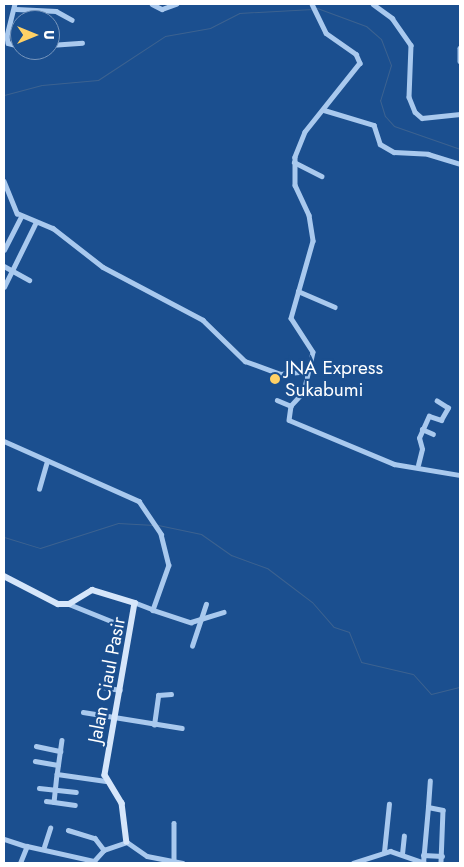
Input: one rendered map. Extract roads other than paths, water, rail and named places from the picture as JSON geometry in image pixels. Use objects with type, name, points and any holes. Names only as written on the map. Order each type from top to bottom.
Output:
[{"type":"street","points":[[152,4],[162,8],[176,4]]},
{"type":"street","points":[[312,4],[326,33],[360,60],[302,137],[294,162],[295,185],[310,215],[313,241],[290,318],[313,350],[304,392],[291,406],[289,418],[294,425],[398,466],[418,465],[460,475]]},
{"type":"street","points":[[373,4],[392,18],[412,47],[409,97],[415,112],[422,118],[460,114]]},
{"type":"street","points":[[15,7],[56,11],[72,20]]},
{"type":"street","points":[[10,26],[7,38],[10,40]]},
{"type":"street","points":[[60,44],[82,43]]},
{"type":"street","points":[[460,48],[460,61]]},
{"type":"street","points":[[324,110],[374,125],[380,144],[394,152],[428,154],[460,164]]},
{"type":"street","points":[[294,162],[322,176]]},
{"type":"street","points":[[4,181],[21,216],[72,240],[103,267],[203,320],[245,361],[280,374],[308,371]]},
{"type":"street","points":[[4,250],[21,216]]},
{"type":"street","points":[[4,286],[36,222]]},
{"type":"street","points":[[4,266],[29,280]]},
{"type":"street","points":[[298,291],[335,306]]},
{"type":"street","points":[[278,400],[291,406]]},
{"type":"street","points":[[418,465],[422,429],[429,415],[442,419],[448,407],[437,401]]},
{"type":"street","points":[[422,429],[433,434]]},
{"type":"street","points":[[4,441],[134,497],[147,511],[169,558],[153,610]]},
{"type":"street","points":[[39,489],[47,461]]},
{"type":"street","points":[[4,576],[52,602],[69,604],[116,623]]},
{"type":"street","name":"Jalan Ciaul Pasir","points":[[69,604],[92,590],[135,603],[106,781]]},
{"type":"street","points":[[135,603],[153,610],[202,622],[224,612]]},
{"type":"street","points":[[192,646],[202,622],[206,604]]},
{"type":"street","points":[[103,687],[120,690]]},
{"type":"street","points":[[154,725],[158,695],[171,694]]},
{"type":"street","points":[[83,712],[154,725],[182,728]]},
{"type":"street","points":[[54,802],[62,740]]},
{"type":"street","points":[[36,746],[60,751]]},
{"type":"street","points":[[35,761],[58,765]]},
{"type":"street","points":[[57,774],[106,781],[122,803],[127,842],[141,853],[182,863]]},
{"type":"street","points":[[352,863],[384,852],[402,854],[424,863],[430,780]]},
{"type":"street","points":[[39,788],[76,792]]},
{"type":"street","points":[[46,801],[75,805]]},
{"type":"street","points":[[384,852],[389,804]]},
{"type":"street","points":[[428,807],[444,810],[441,863]]},
{"type":"street","points":[[174,823],[174,862]]},
{"type":"street","points":[[44,847],[50,828]]},
{"type":"street","points":[[68,830],[94,838],[104,850]]},
{"type":"street","points":[[402,854],[404,836]]},
{"type":"street","points":[[4,840],[27,846],[44,847],[94,861],[104,850],[127,842]]},
{"type":"street","points":[[20,863],[27,846]]},
{"type":"street","points":[[424,855],[442,856]]},
{"type":"waterway","points":[[317,8],[366,26],[381,39],[391,65],[380,100],[385,116],[394,126],[460,149]]},
{"type":"waterway","points":[[4,95],[42,85],[98,80],[165,36],[210,28],[239,13],[313,9]]},
{"type":"waterway","points":[[4,537],[40,548],[118,523],[154,525]]},
{"type":"waterway","points":[[158,525],[201,534],[231,555],[267,568],[312,602],[334,627],[349,632],[361,662],[413,674],[431,694],[460,687]]},
{"type":"place","name":"JNA Express Sukabumi","points":[[275,379]]}]
